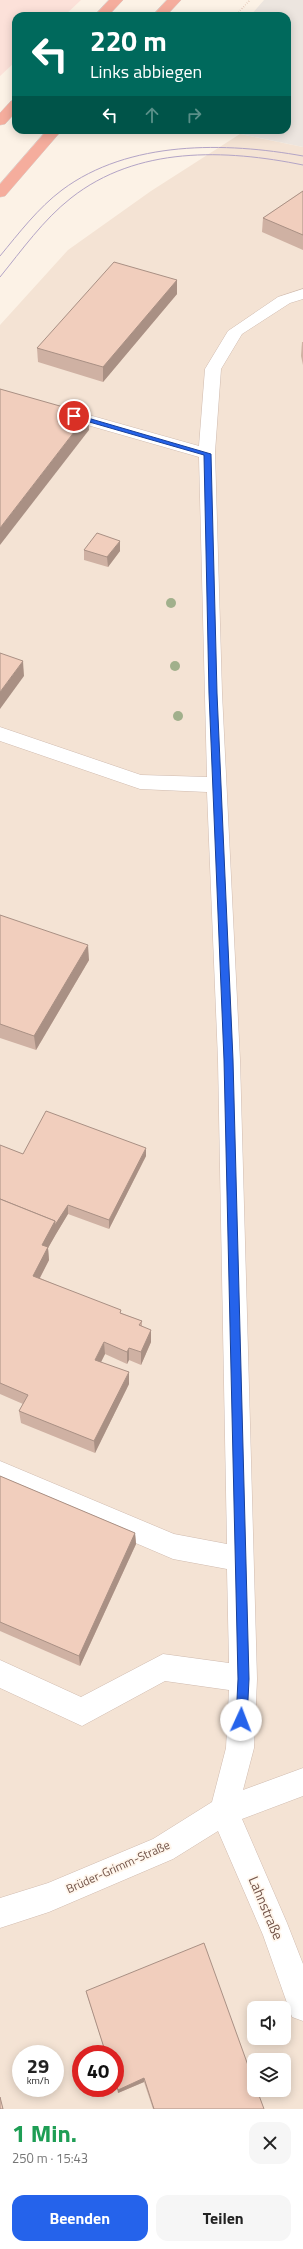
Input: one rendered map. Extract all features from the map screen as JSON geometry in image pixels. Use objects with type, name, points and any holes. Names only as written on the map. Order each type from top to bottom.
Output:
[{"type":"highway","points":[[105,12],[116,0]]},
{"type":"highway","points":[[163,12],[174,0]]},
{"type":"highway","points":[[0,121],[12,108]]},
{"type":"highway","points":[[0,192],[51,134]]},
{"type":"street","points":[[224,1811],[240,1748],[243,1679],[228,1060],[217,785],[207,454],[213,369],[236,331],[284,300],[303,294]]},
{"type":"street","points":[[0,395],[207,454]]},
{"type":"street","points":[[0,734],[140,782],[217,785]]},
{"type":"street","points":[[0,1473],[174,1546],[240,1559]]},
{"type":"street","points":[[0,1674],[82,1712],[163,1667],[243,1679]]},
{"type":"street","name":"Brüder-Grimm-Straße","points":[[0,1913],[49,1897],[163,1849],[224,1811],[303,1782]]},
{"type":"street","name":"Lahnstraße","points":[[224,1811],[277,1933],[303,2006]]},
{"type":"path","points":[[239,12],[250,0]]},
{"type":"shaded area","points":[[0,0],[81,0],[68,12],[12,12],[12,65],[0,76]]},
{"type":"shaded area","points":[[264,0],[303,0],[303,147],[241,134],[291,134],[291,12],[254,12]]},
{"type":"shaded area","points":[[240,134],[303,147],[303,2109],[0,2109],[0,325],[68,250],[151,191]]},
{"type":"building","points":[[303,191],[303,235],[263,218]]},
{"type":"building","points":[[114,262],[177,280],[103,367],[37,348]]},
{"type":"building","points":[[0,389],[88,414],[0,528]]},
{"type":"building","points":[[97,533],[120,541],[107,557],[84,550]]},
{"type":"building","points":[[0,653],[23,661],[0,692]]},
{"type":"building","points":[[0,915],[88,945],[34,1036],[0,1024]]},
{"type":"building","points":[[46,1111],[146,1148],[109,1220],[68,1205],[55,1225],[55,1221],[0,1199],[0,1145],[23,1154]]},
{"type":"building","points":[[0,1199],[55,1221],[42,1245],[48,1247],[33,1276],[121,1310],[120,1313],[142,1321],[139,1325],[151,1330],[141,1352],[129,1348],[127,1352],[104,1342],[95,1360],[129,1372],[94,1441],[19,1411],[28,1395],[0,1383]]},
{"type":"building","points":[[0,1476],[135,1533],[79,1656],[0,1622]]},
{"type":"building","points":[[204,1943],[247,2063],[247,2097],[260,2097],[264,2109],[154,2109],[144,2078],[124,2087],[124,2045],[103,2045],[86,1991]]},
{"type":"building","points":[[0,2097],[3,2109],[0,2109]]},
{"type":"tram line","points":[[0,256],[29,221],[53,197],[88,174],[117,162],[147,154],[179,149],[211,147],[273,151],[303,156]]},
{"type":"tram line","points":[[0,277],[33,236],[51,216],[71,198],[97,181],[124,169],[153,160],[182,156],[213,155],[243,156],[303,165]]},
{"type":"route","points":[[74,416],[207,454],[213,693],[225,950],[228,1060],[243,1679],[241,1720]]}]
